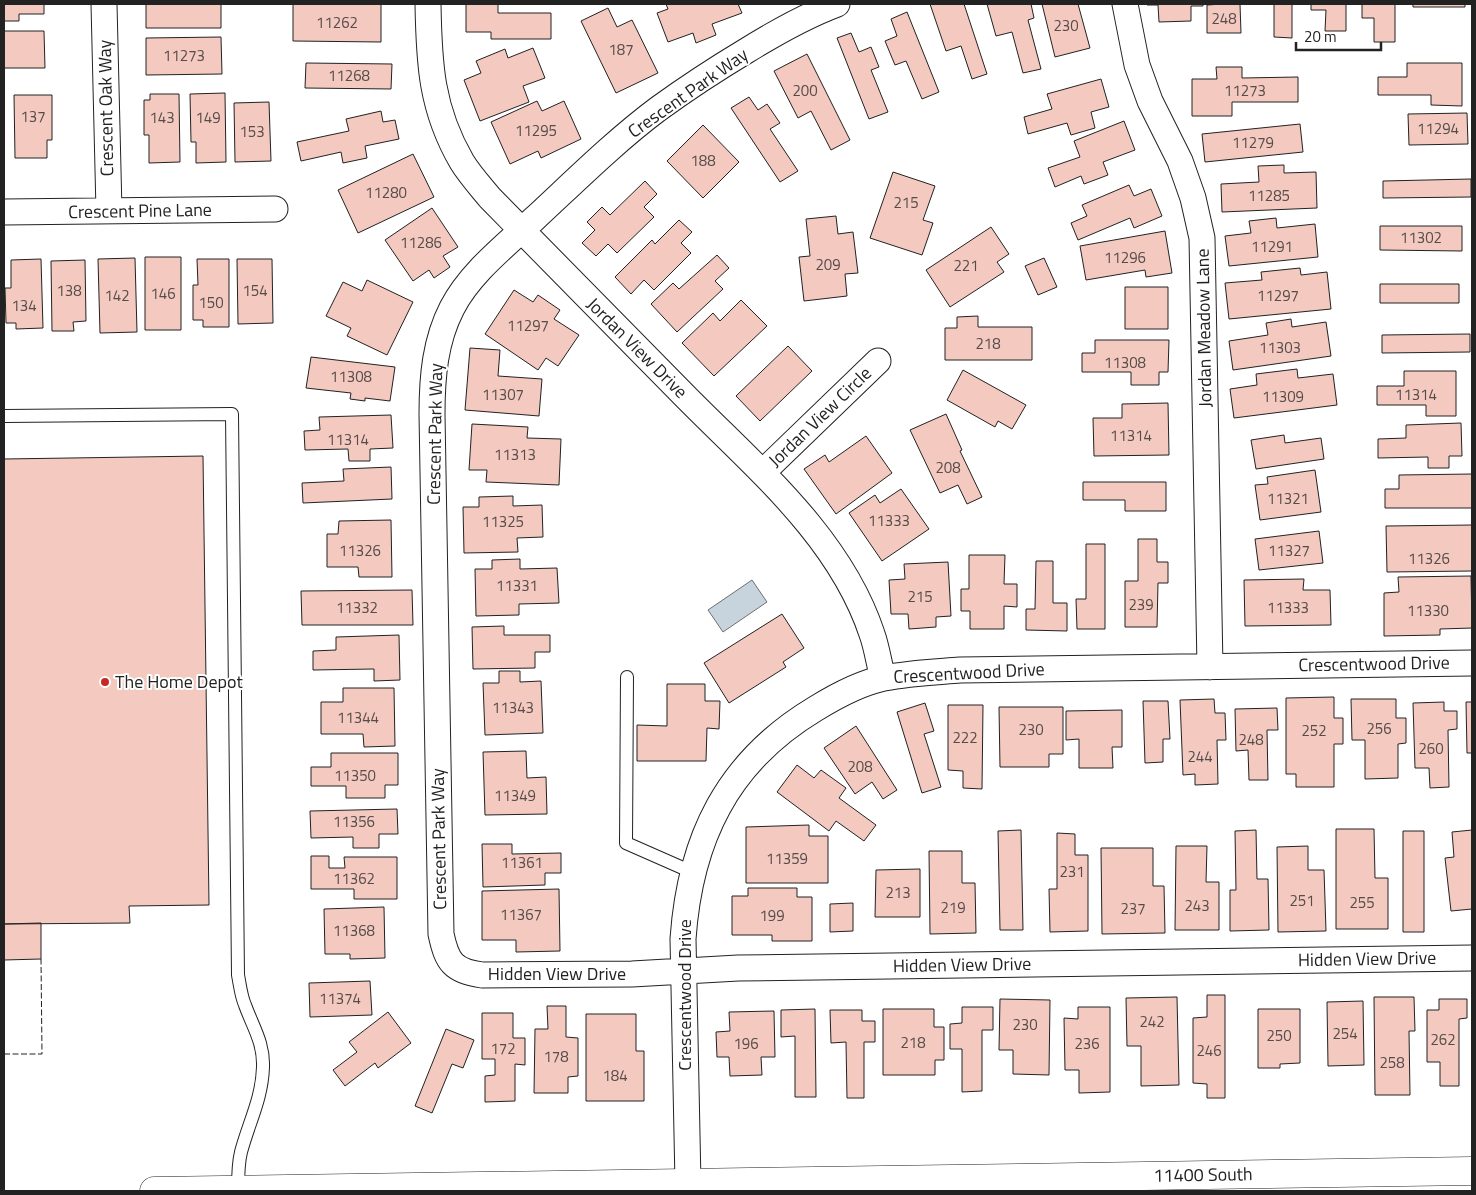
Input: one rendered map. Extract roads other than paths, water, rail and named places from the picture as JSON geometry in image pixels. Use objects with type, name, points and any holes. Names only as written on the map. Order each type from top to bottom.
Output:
[{"type":"main road","name":"11400 South","points":[[154,1191],[644,1188],[688,1183],[1472,1171]]},
{"type":"street","name":"Crescent Oak Way","points":[[104,4],[109,211]]},
{"type":"street","name":"Jordan View Drive","points":[[428,4],[429,56],[434,92],[445,129],[463,164],[490,198],[694,406],[763,472],[796,508],[827,548],[854,592],[872,634],[883,678]]},
{"type":"street","name":"Jordan Meadow Lane","points":[[1125,4],[1136,65],[1150,101],[1180,162],[1194,198],[1202,238],[1210,667]]},
{"type":"street","name":"Crescent Park Way","points":[[453,966],[444,950],[441,934],[432,414],[432,378],[438,342],[452,308],[473,278],[588,168],[657,110],[710,73],[826,6]]},
{"type":"street","name":"Crescent Pine Lane","points":[[4,212],[275,209]]},
{"type":"street","name":"Jordan View Circle","points":[[763,472],[878,361]]},
{"type":"street","name":"Crescentwood Drive","points":[[688,1183],[683,971],[685,908],[692,872],[704,836],[721,801],[744,768],[768,743],[800,718],[839,694],[883,678],[925,672],[1472,663]]},
{"type":"street","name":"Hidden View Drive","points":[[453,966],[467,973],[482,975],[632,974],[738,968],[1472,958]]},
{"type":"lane","points":[[4,416],[232,414],[238,975],[244,1004],[263,1049],[262,1084],[258,1104],[240,1154],[238,1190]]},
{"type":"lane","points":[[627,676],[626,843],[692,872]]},
{"type":"place","name":"The Home Depot","points":[[105,682]]}]
